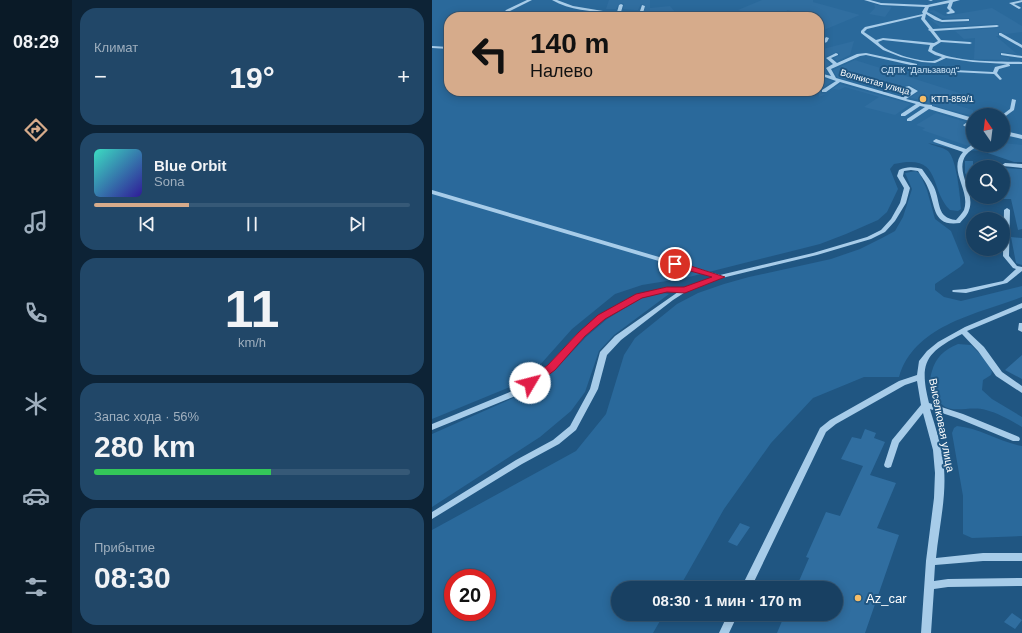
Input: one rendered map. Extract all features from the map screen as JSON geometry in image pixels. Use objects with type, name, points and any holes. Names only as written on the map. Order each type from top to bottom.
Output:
[{"type":"street","points":[[505,12],[530,0]]},
{"type":"street","points":[[554,0],[572,7],[604,12]]},
{"type":"street","points":[[866,0],[881,4],[925,10]]},
{"type":"street","points":[[910,0],[936,19],[945,21],[968,20]]},
{"type":"street","points":[[946,56],[935,62],[919,60],[885,49],[876,44],[875,41],[862,32],[866,28],[958,0]]},
{"type":"street","points":[[1018,8],[1011,3],[1022,1]]},
{"type":"street","points":[[948,13],[953,12],[949,8],[951,2]]},
{"type":"street","points":[[619,12],[621,5]]},
{"type":"street","points":[[642,12],[643,6]]},
{"type":"street","points":[[895,8],[925,10]]},
{"type":"street","points":[[925,10],[925,23],[940,41]]},
{"type":"street","points":[[930,30],[952,31],[997,26]]},
{"type":"street","points":[[1000,34],[1021,47]]},
{"type":"street","points":[[824,42],[827,38]]},
{"type":"street","points":[[875,41],[883,39],[935,44]]},
{"type":"street","points":[[970,43],[940,41],[929,48],[930,50],[946,56],[970,60],[1022,64]]},
{"type":"street","points":[[1013,42],[1022,41]]},
{"type":"street","points":[[432,47],[444,48]]},
{"type":"street","points":[[1013,47],[1021,47]]},
{"type":"street","points":[[836,54],[828,59],[837,65]]},
{"type":"street","points":[[834,78],[827,70],[859,55],[866,54],[915,65]]},
{"type":"street","points":[[1003,54],[1022,57]]},
{"type":"street","points":[[995,73],[1000,66],[1022,64]]},
{"type":"street","points":[[954,71],[995,73],[1000,79]]},
{"type":"street","name":"Волнистая улица","points":[[824,76],[921,103],[966,118]]},
{"type":"street","points":[[824,90],[840,80]]},
{"type":"street","points":[[904,98],[916,91],[907,87]]},
{"type":"street","points":[[1010,112],[1012,110],[1014,100]]},
{"type":"street","points":[[903,115],[921,103]]},
{"type":"street","points":[[909,120],[930,106]]},
{"type":"street","points":[[1010,135],[1022,137]]},
{"type":"street","points":[[432,516],[519,462],[556,442],[573,428],[594,389],[603,354],[618,338],[685,290],[720,277],[815,254],[869,238],[883,231],[893,220],[902,203],[907,188],[900,176],[902,170],[911,168],[920,170],[931,187],[938,215],[947,221],[958,222],[965,215],[969,207],[964,182],[958,168],[959,159],[966,151],[936,140]]},
{"type":"street","points":[[1010,165],[1022,166]]},
{"type":"street","points":[[432,192],[720,277]]},
{"type":"street","points":[[1007,210],[1006,256],[1015,267],[1021,269]]},
{"type":"street","points":[[955,291],[966,291],[1005,282],[1021,269]]},
{"type":"street","points":[[432,427],[520,391],[551,367],[582,334],[602,317],[639,296],[667,289],[685,290]]},
{"type":"street","name":"Выселковая улица","points":[[926,633],[931,562],[940,483],[938,460],[920,377],[923,361],[929,352],[942,342],[1022,305]]},
{"type":"street","points":[[1022,325],[1022,330]]},
{"type":"street","points":[[962,332],[982,349],[999,374],[1022,390]]},
{"type":"street","points":[[749,581],[823,430],[832,422],[902,383],[920,377]]},
{"type":"street","points":[[888,465],[895,442],[925,405],[960,416],[1016,439]]},
{"type":"street","points":[[931,562],[983,557],[1022,557]]},
{"type":"street","points":[[930,585],[948,583],[1022,582]]},
{"type":"street","points":[[724,632],[730,621]]},
{"type":"green space","name":"СДПК \"Дальзавод\"","points":[[432,0],[1022,0],[1022,152],[1010,152],[1010,108],[966,108],[966,150],[958,150],[928,143],[948,151],[954,162],[958,178],[961,209],[958,211],[950,210],[943,201],[932,175],[927,168],[920,163],[910,162],[894,164],[890,169],[898,189],[887,212],[878,220],[820,244],[685,278],[642,285],[615,294],[572,329],[539,366],[515,385],[432,419]]},
{"type":"green space","points":[[916,171],[920,174],[927,190],[935,219],[951,231],[964,263],[935,284],[935,290],[944,297],[961,301],[1022,286],[1022,297],[967,316],[933,333],[918,345],[907,359],[899,377],[864,377],[813,398],[771,443],[724,509],[683,581],[611,581],[611,621],[660,621],[653,633],[432,633],[432,530],[576,451],[606,414],[624,355],[635,338],[677,304],[698,293],[749,277],[831,259],[860,249],[895,231],[903,217],[912,189],[905,173]]},
{"type":"green space","points":[[663,293],[669,294],[614,335],[599,351],[585,392],[571,411],[540,437],[432,507],[432,434],[520,395],[555,370],[586,337],[607,319],[642,298]]},
{"type":"green space","points":[[958,344],[971,345],[987,361],[992,372],[991,375],[983,380],[982,390],[992,399],[1022,417],[1022,427],[991,411],[950,408],[944,406],[938,401],[931,382],[931,374],[941,354]]},
{"type":"green space","points":[[957,426],[973,429],[1022,446],[1022,536],[972,538],[963,534],[963,496],[952,433],[954,428]]},
{"type":"building","points":[[609,0],[650,0],[650,8],[670,6],[675,12],[644,12],[645,5],[641,4],[638,10],[623,9],[624,4],[622,3],[618,5],[616,9],[606,9]]},
{"type":"building","points":[[762,0],[813,0],[813,2],[860,15],[824,30],[824,12],[797,12],[787,10],[787,12],[745,12],[738,10]]},
{"type":"building","points":[[874,4],[892,7],[885,17],[869,14],[875,8]]},
{"type":"building","points":[[992,8],[1022,26],[1022,32],[1006,34],[998,32],[998,36],[996,36],[1017,54],[1001,52],[1000,56],[1022,60],[1009,58],[1009,60],[974,59],[975,38],[964,39],[955,31],[997,28],[1000,27],[998,24],[940,27],[927,17],[942,24],[969,22],[969,18],[942,18],[929,11],[934,10],[945,16]]},
{"type":"building","points":[[854,41],[850,55],[837,61],[834,58],[840,55],[837,52],[825,57],[830,64],[825,68],[828,74],[824,73],[824,49]]},
{"type":"building","points":[[855,60],[972,97],[956,105],[966,108],[966,114],[924,103],[923,100],[910,98],[919,91],[910,85],[904,86],[909,91],[902,95],[837,77],[833,70]]},
{"type":"building","points":[[824,78],[833,81],[824,87]]},
{"type":"building","points":[[840,84],[911,104],[895,115],[864,107],[879,97],[845,87],[839,90],[834,89],[829,91]]},
{"type":"building","points":[[936,113],[966,122],[962,125],[966,128],[966,145],[922,130],[925,128],[916,125]]},
{"type":"building","points":[[1010,144],[1022,145],[1022,162],[1008,160],[985,152],[1010,152]]},
{"type":"building","points":[[965,161],[966,161],[966,174]]},
{"type":"building","points":[[1010,168],[1022,169],[1022,229],[1018,230],[1011,199]]},
{"type":"building","points":[[1011,237],[1022,238],[1022,265],[1016,263]]},
{"type":"building","points":[[1022,355],[1022,379],[1005,370]]},
{"type":"building","points":[[865,429],[876,433],[874,438],[885,442],[870,475],[896,483],[877,528],[899,535],[865,633],[777,633],[782,621],[843,621],[843,581],[799,581],[809,558],[806,557],[826,512],[840,516],[863,466],[841,459],[852,437],[861,439]]},
{"type":"building","points":[[740,523],[750,527],[737,546],[728,542]]},
{"type":"building","points":[[1012,613],[1022,620],[1015,629],[1004,622]]},
{"type":"place","name":"КТП-859/1","points":[[923,99]]},
{"type":"place","name":"Az_car","points":[[858,598]]},
{"type":"route","points":[[530,383],[551,367],[582,334],[602,317],[639,296],[667,289],[685,290],[720,277],[675,264]]}]
